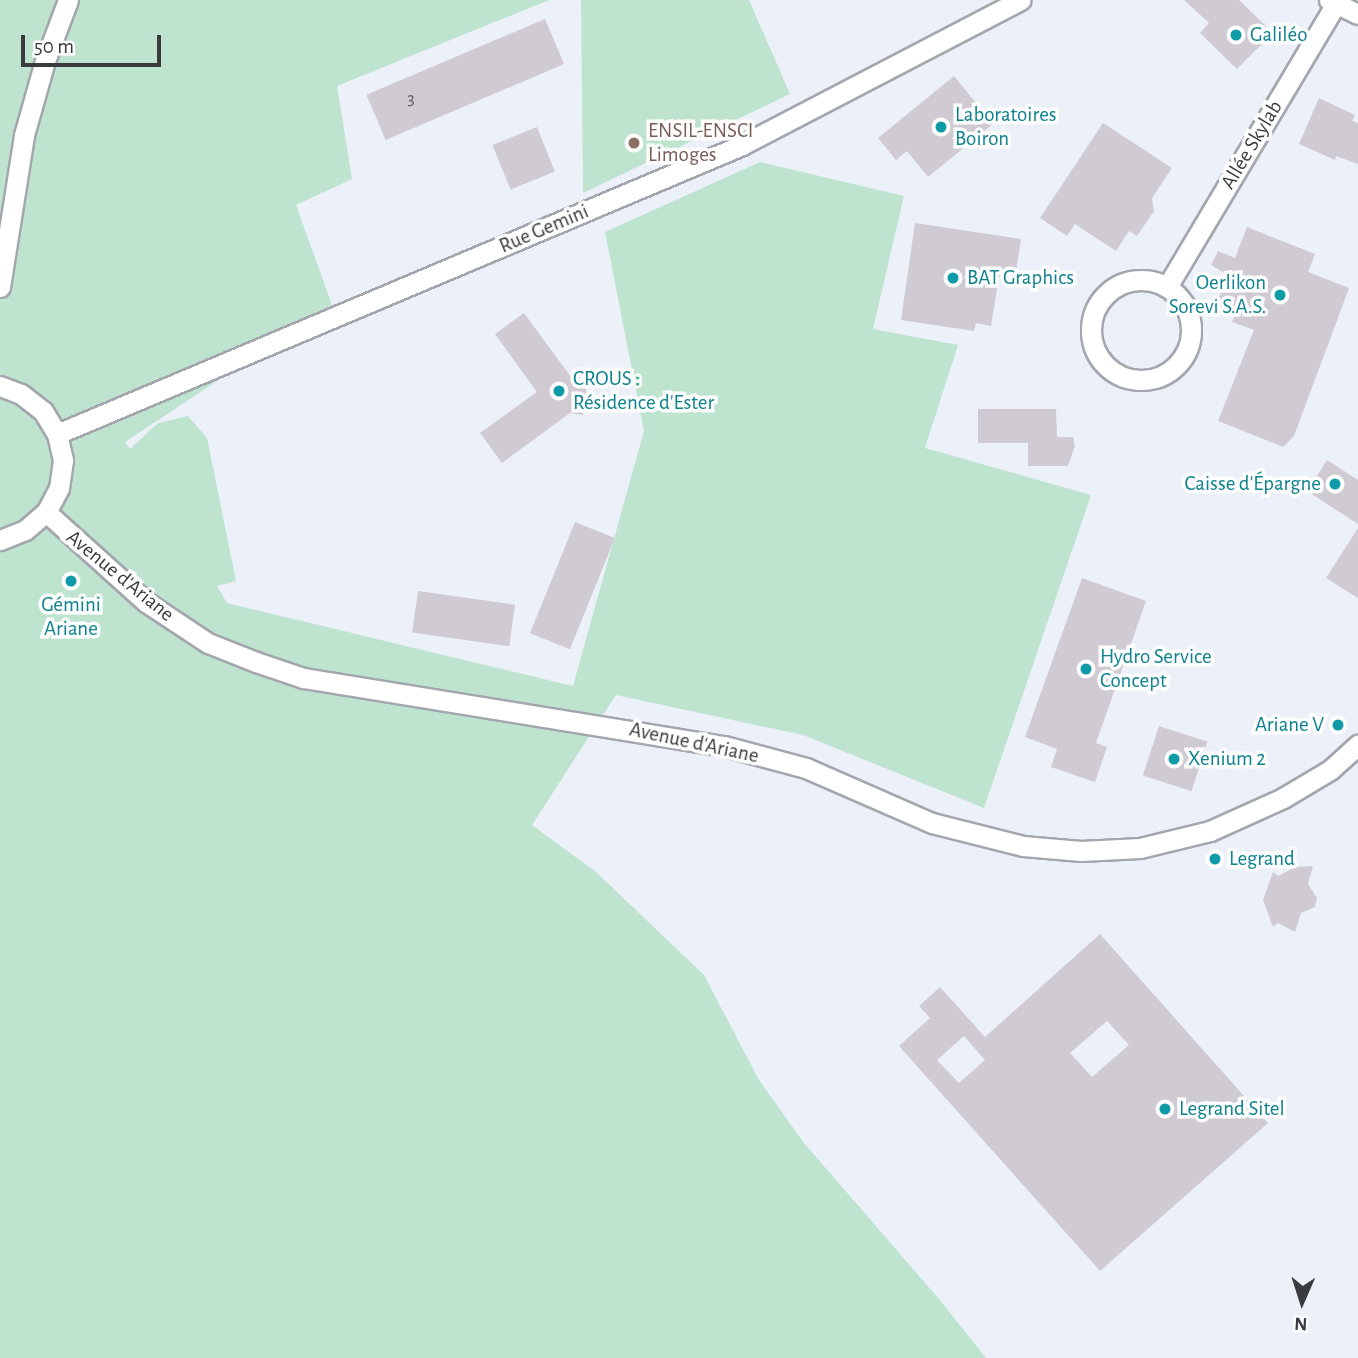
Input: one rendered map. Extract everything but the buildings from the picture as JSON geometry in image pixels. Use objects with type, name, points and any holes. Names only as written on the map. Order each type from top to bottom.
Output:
[{"type":"street","points":[[0,287],[9,211],[24,135],[45,61],[68,0]]},
{"type":"street","name":"Rue Gemini","points":[[57,434],[742,145],[1021,0]]},
{"type":"street","points":[[1333,2],[1358,14]]},
{"type":"street","name":"Allée Skylab","points":[[1167,287],[1333,2]]},
{"type":"street","points":[[1145,281],[1167,287],[1183,303],[1192,324],[1186,354],[1177,366],[1165,375],[1149,380],[1133,380],[1117,375],[1104,365],[1093,342],[1093,316],[1099,302],[1123,283],[1145,281]]},
{"type":"street","points":[[0,386],[33,401],[57,434],[62,474],[46,512],[25,530],[0,540]]},
{"type":"street","name":"Avenue d'Ariane","points":[[46,512],[67,534],[146,602],[208,643],[268,666],[303,678],[724,746],[806,768],[932,822],[1010,844],[1080,850],[1140,848],[1210,831],[1283,798],[1330,770],[1358,745]]},
{"type":"green space","points":[[0,0],[549,0],[337,86],[352,179],[296,205],[332,305],[125,442],[130,449],[158,423],[188,416],[207,438],[236,581],[217,586],[227,603],[573,686],[644,431],[605,232],[760,162],[904,196],[873,329],[958,345],[925,448],[1091,495],[984,808],[803,735],[616,695],[532,825],[596,872],[704,975],[759,1080],[804,1143],[939,1299],[986,1358],[0,1358]]},
{"type":"green space","name":"ENSIL-ENSCI Limoges","points":[[581,0],[749,0],[790,94],[583,193]]},
{"type":"place","name":"Galiléo","points":[[1236,35]]},
{"type":"place","name":"Laboratoires Boiron","points":[[941,127]]},
{"type":"place","name":"ENSIL-ENSCI Limoges","points":[[634,143]]},
{"type":"place","name":"BAT Graphics","points":[[953,278]]},
{"type":"place","name":"Oerlikon Sorevi S.A.S.","points":[[1280,295]]},
{"type":"place","name":"CROUS : Résidence d'Ester","points":[[559,391]]},
{"type":"place","name":"Caisse d'Épargne","points":[[1335,484]]},
{"type":"place","name":"Gémini Ariane","points":[[71,581]]},
{"type":"place","name":"Hydro Service Concept","points":[[1086,669]]},
{"type":"place","name":"Ariane V","points":[[1338,725]]},
{"type":"place","name":"Xenium 2","points":[[1174,759]]},
{"type":"place","name":"Legrand","points":[[1215,859]]},
{"type":"place","name":"Legrand Sitel","points":[[1165,1109]]}]
